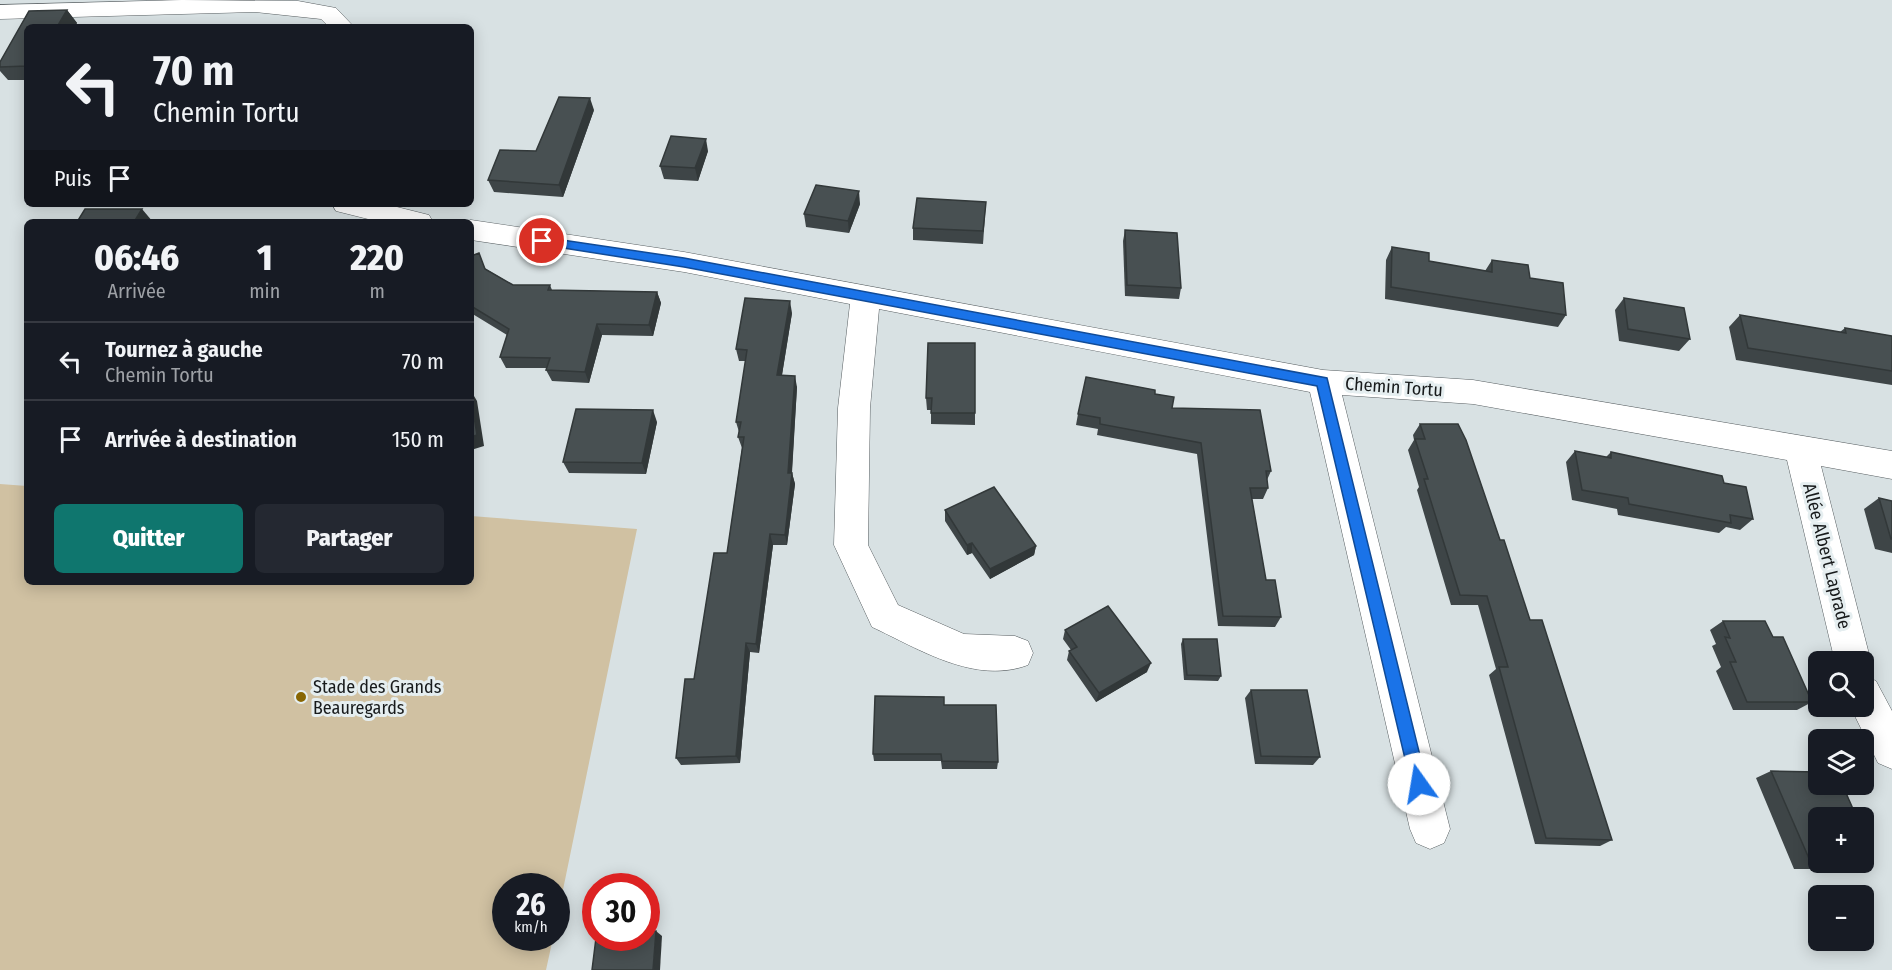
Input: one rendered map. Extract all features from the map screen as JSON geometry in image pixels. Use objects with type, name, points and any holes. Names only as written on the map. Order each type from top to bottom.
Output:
[{"type":"street","points":[[0,12],[255,5],[298,8],[328,14],[339,24]]},
{"type":"street","points":[[358,207],[407,219]]},
{"type":"street","name":"Chemin Tortu","points":[[474,230],[684,262],[865,298],[1323,382],[1473,392],[1892,465]]},
{"type":"street","points":[[865,298],[854,408],[851,545],[885,616],[962,651],[1015,653]]},
{"type":"street","points":[[1323,382],[1430,829]]},
{"type":"street","name":"Allée Albert Laprade","points":[[1801,449],[1850,651]]},
{"type":"street","points":[[1874,715],[1892,750]]},
{"type":"shaded area","name":"Stade des Grands Beauregards","points":[[0,484],[24,486],[24,585],[474,585],[474,516],[637,529],[566,873],[492,873],[492,951],[550,951],[546,970],[0,970]]},
{"type":"building","points":[[67,10],[59,24],[24,24],[24,66],[0,67],[0,62],[29,11]]},
{"type":"building","points":[[559,97],[590,98],[559,185],[488,180],[500,150],[536,151]]},
{"type":"building","points":[[671,136],[706,139],[695,168],[660,166]]},
{"type":"building","points":[[816,185],[859,191],[848,221],[804,214]]},
{"type":"building","points":[[917,198],[986,202],[983,231],[913,228]]},
{"type":"building","points":[[85,209],[142,209],[136,219],[79,219]]},
{"type":"building","points":[[1125,230],[1177,233],[1181,288],[1127,285]]},
{"type":"building","points":[[1392,247],[1429,253],[1429,261],[1492,272],[1492,260],[1528,265],[1530,278],[1563,283],[1566,315],[1391,287]]},
{"type":"building","points":[[479,253],[485,269],[513,285],[550,285],[548,290],[657,292],[649,325],[597,324],[585,372],[546,370],[550,358],[500,357],[509,329],[474,308],[474,255]]},
{"type":"building","points":[[745,298],[790,301],[777,375],[795,376],[788,473],[792,473],[785,535],[770,534],[756,644],[746,643],[736,756],[676,758],[685,679],[694,679],[714,553],[727,553],[744,437],[738,437],[741,422],[736,422],[747,350],[736,349]]},
{"type":"building","points":[[1624,298],[1684,308],[1690,339],[1628,329]]},
{"type":"building","points":[[1740,315],[1846,333],[1845,328],[1892,336],[1892,371],[1748,348]]},
{"type":"building","points":[[928,343],[975,343],[975,413],[931,413],[932,398],[926,398]]},
{"type":"building","points":[[1086,377],[1155,390],[1155,394],[1174,397],[1172,408],[1260,410],[1271,471],[1266,471],[1268,488],[1250,488],[1266,580],[1275,580],[1281,617],[1223,616],[1201,443],[1100,424],[1100,418],[1078,414]]},
{"type":"building","points":[[576,409],[653,410],[642,463],[563,462]]},
{"type":"building","points":[[474,416],[477,435],[474,436]]},
{"type":"building","points":[[1420,424],[1458,424],[1466,440],[1500,540],[1504,540],[1530,620],[1542,620],[1612,840],[1546,838],[1499,667],[1508,667],[1487,596],[1460,595],[1424,479],[1428,479],[1415,439],[1425,439]]},
{"type":"building","points":[[1575,451],[1611,458],[1611,452],[1722,476],[1724,483],[1746,487],[1753,519],[1730,515],[1731,523],[1629,504],[1628,498],[1582,490]]},
{"type":"building","points":[[994,487],[1036,546],[990,569],[972,543],[967,545],[945,510]]},
{"type":"building","points":[[1879,498],[1892,501],[1892,539],[1891,539]]},
{"type":"building","points":[[1108,606],[1151,663],[1099,693],[1069,651],[1077,647],[1065,630]]},
{"type":"building","points":[[1723,621],[1765,621],[1773,637],[1783,637],[1808,693],[1808,702],[1747,702],[1730,662],[1736,662],[1725,637],[1730,638]]},
{"type":"building","points":[[1183,639],[1217,639],[1221,676],[1187,675]]},
{"type":"building","points":[[1251,690],[1307,690],[1320,757],[1261,756]]},
{"type":"building","points":[[875,696],[944,697],[944,705],[996,705],[998,762],[942,761],[941,754],[873,754]]},
{"type":"building","points":[[1771,771],[1808,772],[1808,795],[1847,795],[1852,807],[1808,807],[1808,856]]},
{"type":"building","points":[[594,951],[654,951],[653,970],[592,970]]},
{"type":"place","name":"Stade des Grands Beauregards","points":[[301,697]]},
{"type":"route","points":[[542,241],[684,262],[865,298],[1323,382],[1419,784]]}]
